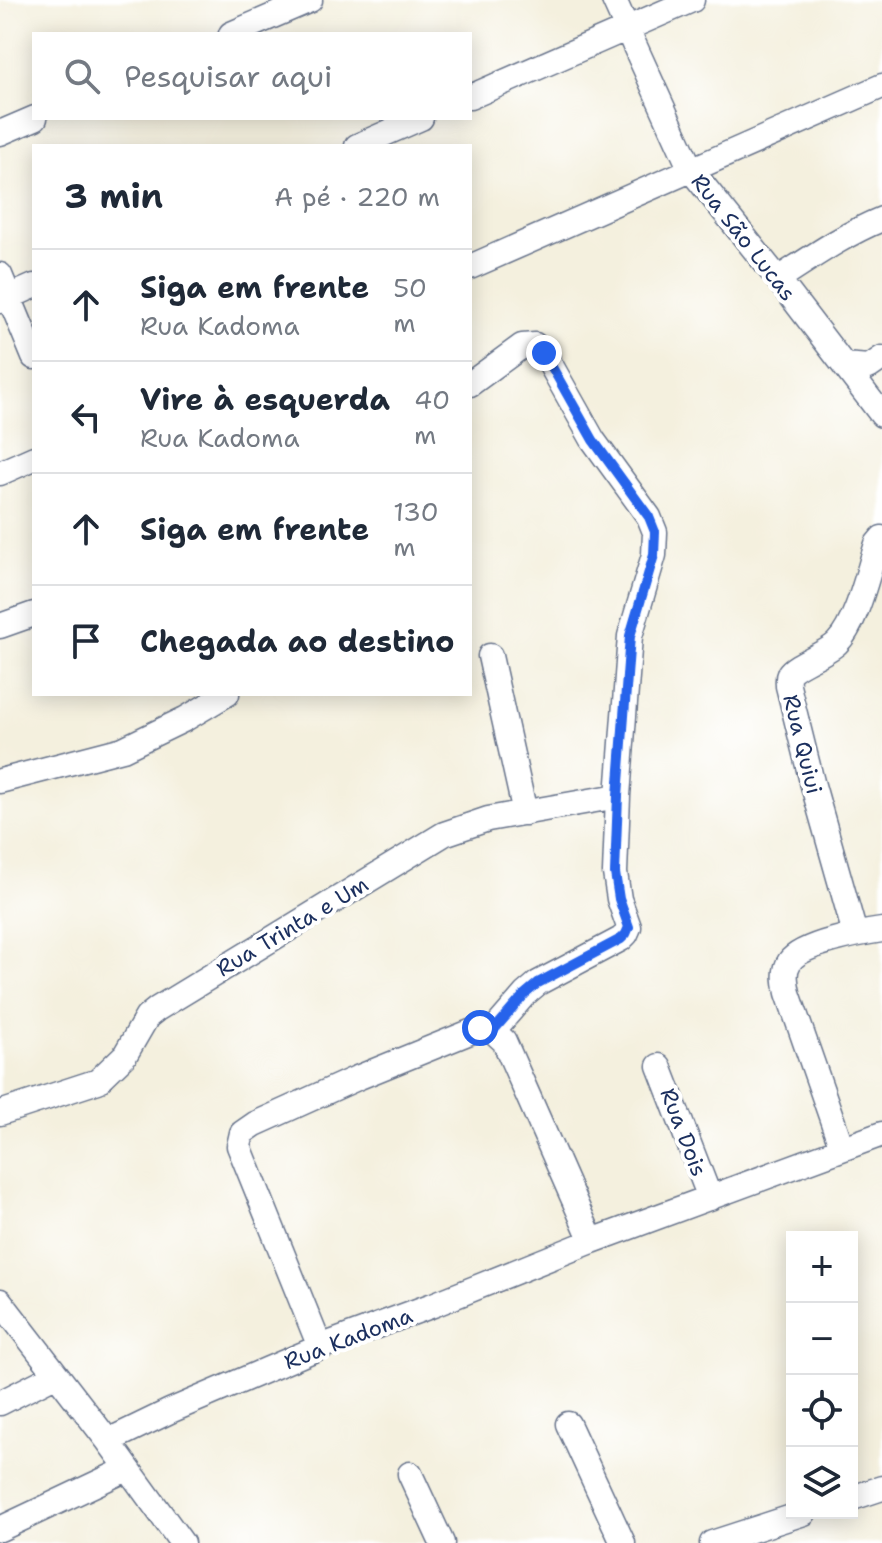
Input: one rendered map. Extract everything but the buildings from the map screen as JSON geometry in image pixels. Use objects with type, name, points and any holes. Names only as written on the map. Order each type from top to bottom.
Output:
[{"type":"street","points":[[236,32],[310,0]]},
{"type":"street","name":"Rua São Lucas","points":[[614,0],[691,170],[882,415]]},
{"type":"street","points":[[472,96],[692,0]]},
{"type":"street","points":[[472,266],[882,86]]},
{"type":"street","points":[[0,133],[32,119]]},
{"type":"street","points":[[362,144],[416,120]]},
{"type":"street","points":[[778,279],[862,227],[882,219]]},
{"type":"street","points":[[32,286],[3,291],[32,353]]},
{"type":"street","points":[[472,383],[522,346],[535,345],[544,353],[593,440],[649,517],[655,532],[654,555],[630,636],[618,796],[615,873],[619,899],[629,927],[621,939],[538,983],[493,1031]]},
{"type":"street","points":[[844,365],[878,364]]},
{"type":"street","points":[[0,473],[32,459]]},
{"type":"street","name":"Rua Quiui","points":[[855,934],[812,782],[788,678],[796,667],[837,643],[846,631],[877,544],[882,538]]},
{"type":"street","points":[[0,626],[32,615]]},
{"type":"street","points":[[490,656],[525,813]]},
{"type":"street","points":[[0,781],[123,749],[224,696]]},
{"type":"street","name":"Rua Trinta e Um","points":[[0,1113],[98,1081],[125,1055],[147,1017],[157,1009],[444,834],[488,819],[618,796]]},
{"type":"street","points":[[842,1148],[788,993],[786,970],[789,962],[803,951],[855,934],[882,930]]},
{"type":"street","points":[[320,1347],[239,1146],[242,1133],[255,1124],[357,1078],[480,1028],[493,1031],[504,1041],[592,1241]]},
{"type":"street","name":"Rua Dois","points":[[659,1066],[710,1198]]},
{"type":"street","name":"Rua Kadoma","points":[[108,1441],[320,1347],[592,1241],[882,1134]]},
{"type":"street","points":[[0,1301],[182,1543]]},
{"type":"street","points":[[0,1403],[55,1375]]},
{"type":"street","points":[[568,1424],[623,1543]]},
{"type":"street","points":[[0,1529],[127,1469]]},
{"type":"street","points":[[410,1474],[442,1543]]},
{"type":"street","points":[[858,1496],[882,1488]]},
{"type":"street","points":[[712,1543],[786,1519]]},
{"type":"route","points":[[480,1028],[493,1031],[538,983],[621,939],[629,927],[619,899],[615,873],[618,796],[630,636],[654,555],[655,532],[649,517],[593,440],[544,353]]}]
